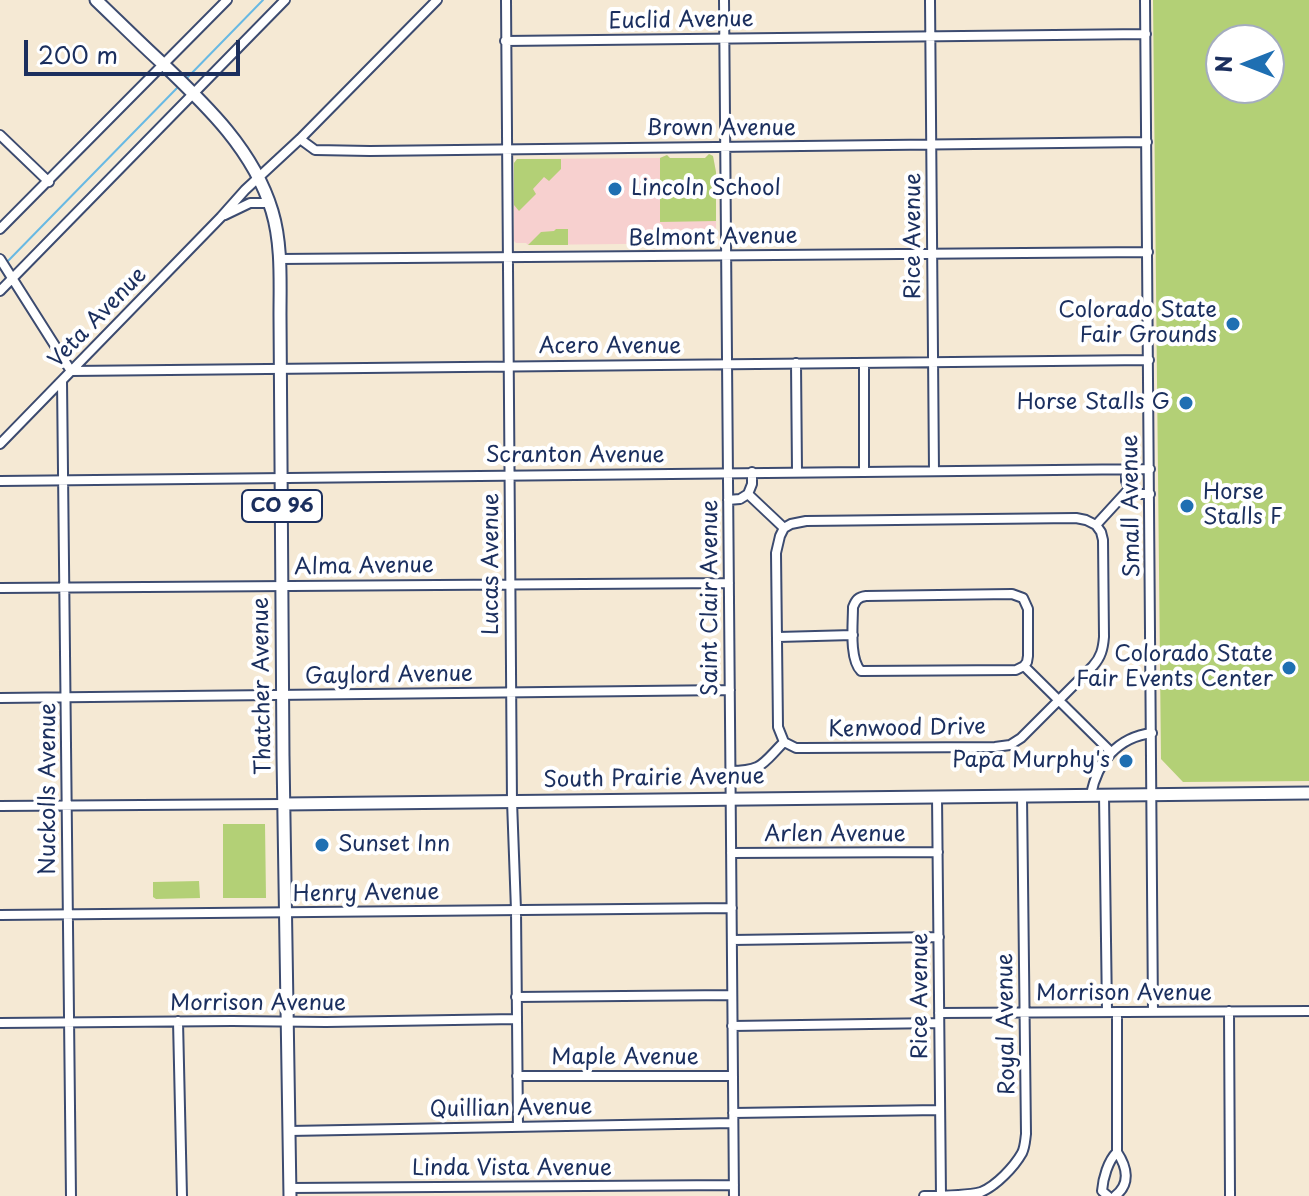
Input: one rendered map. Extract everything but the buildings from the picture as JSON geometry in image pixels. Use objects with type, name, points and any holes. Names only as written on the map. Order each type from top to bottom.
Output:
[{"type":"main road","name":"CO 96","points":[[96,0],[191,90],[238,143],[260,179]]},
{"type":"main road","name":"Thatcher Avenue","points":[[260,179],[274,218],[279,259],[290,1192]]},
{"type":"main road","name":"South Prairie Avenue","points":[[284,804],[1309,793]]},
{"type":"street","points":[[0,229],[166,67],[227,0]]},
{"type":"street","points":[[0,291],[10,275],[191,90],[285,0]]},
{"type":"street","name":"Veta Avenue","points":[[0,444],[245,190],[260,179],[437,0]]},
{"type":"street","name":"Lucas Avenue","points":[[506,0],[512,801],[518,1127]]},
{"type":"street","name":"Saint Clair Avenue","points":[[724,0],[734,1196]]},
{"type":"street","name":"Rice Avenue","points":[[930,0],[934,471]]},
{"type":"street","name":"Small Avenue","points":[[1145,0],[1153,1012]]},
{"type":"street","name":"Euclid Avenue","points":[[505,41],[1146,34]]},
{"type":"street","points":[[0,135],[49,182]]},
{"type":"street","name":"Brown Avenue","points":[[300,139],[315,150],[1147,142]]},
{"type":"street","name":"Veta Avenue","points":[[221,217],[250,203],[269,203]]},
{"type":"street","name":"Belmont Avenue","points":[[279,259],[1148,252]]},
{"type":"street","points":[[0,259],[71,371]]},
{"type":"street","name":"Acero Avenue","points":[[71,371],[1149,360]]},
{"type":"street","points":[[796,363],[797,472]]},
{"type":"street","points":[[864,363],[864,472]]},
{"type":"street","name":"Nuckolls Avenue","points":[[62,381],[71,1196]]},
{"type":"street","points":[[1126,469],[1129,489],[1137,494],[1150,494]]},
{"type":"street","name":"Scranton Avenue","points":[[0,481],[1150,469]]},
{"type":"street","points":[[728,500],[740,499],[748,494],[752,472]]},
{"type":"street","points":[[730,771],[759,767],[784,742],[778,727],[776,553],[784,528],[806,521],[1076,518],[1096,525],[1129,489]]},
{"type":"street","points":[[748,494],[784,528]]},
{"type":"street","name":"Kenwood Drive","points":[[784,742],[796,748],[1002,746],[1021,738],[1098,660],[1103,650],[1103,540],[1096,525]]},
{"type":"street","name":"Alma Avenue","points":[[0,588],[729,583]]},
{"type":"street","points":[[1018,595],[1026,602],[1028,609],[1028,656],[1024,666],[1016,670],[861,671],[855,665],[855,601],[862,596],[1018,595]]},
{"type":"street","points":[[778,637],[853,635]]},
{"type":"street","points":[[1024,666],[1111,752]]},
{"type":"street","name":"Gaylord Avenue","points":[[0,698],[730,690]]},
{"type":"street","points":[[1091,795],[1096,774],[1111,752],[1128,739],[1152,733]]},
{"type":"street","points":[[1104,795],[1117,1152],[1127,1175],[1123,1189],[1115,1196]]},
{"type":"street","name":"Rice Avenue","points":[[937,796],[941,1196]]},
{"type":"street","name":"Royal Avenue","points":[[924,1196],[981,1192],[992,1186],[1025,1146],[1022,796]]},
{"type":"street","name":"South Prairie Avenue","points":[[0,806],[284,804]]},
{"type":"street","name":"Arlen Avenue","points":[[731,853],[938,852]]},
{"type":"street","name":"Henry Avenue","points":[[0,915],[732,908]]},
{"type":"street","points":[[732,940],[939,937]]},
{"type":"street","points":[[516,997],[732,995]]},
{"type":"street","points":[[1229,1011],[1230,1196]]},
{"type":"street","name":"Morrison Avenue","points":[[732,1026],[1024,1013],[1309,1011]]},
{"type":"street","name":"Morrison Avenue","points":[[0,1023],[517,1019]]},
{"type":"street","points":[[178,1021],[182,1196]]},
{"type":"street","name":"Maple Avenue","points":[[517,1076],[733,1076]]},
{"type":"street","name":"Quillian Avenue","points":[[289,1131],[518,1127],[940,1110]]},
{"type":"street","points":[[1108,1196],[1102,1191],[1102,1184],[1117,1152]]},
{"type":"street","name":"Linda Vista Avenue","points":[[290,1192],[734,1185]]},
{"type":"shaded area","name":"Lincoln School","points":[[709,154],[713,156],[716,172],[714,243],[528,245],[514,241],[514,163],[517,159],[659,158],[667,155],[670,158],[705,158]]},
{"type":"green space","name":"Colorado State Fair Grounds","points":[[1153,0],[1309,0],[1309,781],[1183,782],[1161,759]]},
{"type":"green space","points":[[709,154],[713,156],[716,172],[716,221],[660,222],[660,158],[667,155],[670,158],[705,158]]},
{"type":"green space","points":[[517,159],[561,159],[561,169],[549,181],[544,177],[533,189],[536,194],[519,211],[514,205],[514,163]]},
{"type":"green space","points":[[568,229],[568,245],[528,245],[541,232]]},
{"type":"green space","points":[[223,824],[265,824],[266,898],[223,898]]},
{"type":"green space","points":[[199,881],[200,898],[153,897],[153,882]]},
{"type":"waterway","points":[[185,80],[263,0]]},
{"type":"waterway","points":[[6,263],[178,87]]},
{"type":"place","name":"Lincoln School","points":[[615,189]]},
{"type":"place","name":"Colorado State Fair Grounds","points":[[1233,324]]},
{"type":"place","name":"Horse Stalls G","points":[[1186,403]]},
{"type":"place","name":"Horse Stalls F","points":[[1187,506]]},
{"type":"place","name":"Colorado State Fair Events Center","points":[[1289,668]]},
{"type":"place","name":"Papa Murphy's","points":[[1126,761]]},
{"type":"place","name":"Sunset Inn","points":[[322,845]]}]
